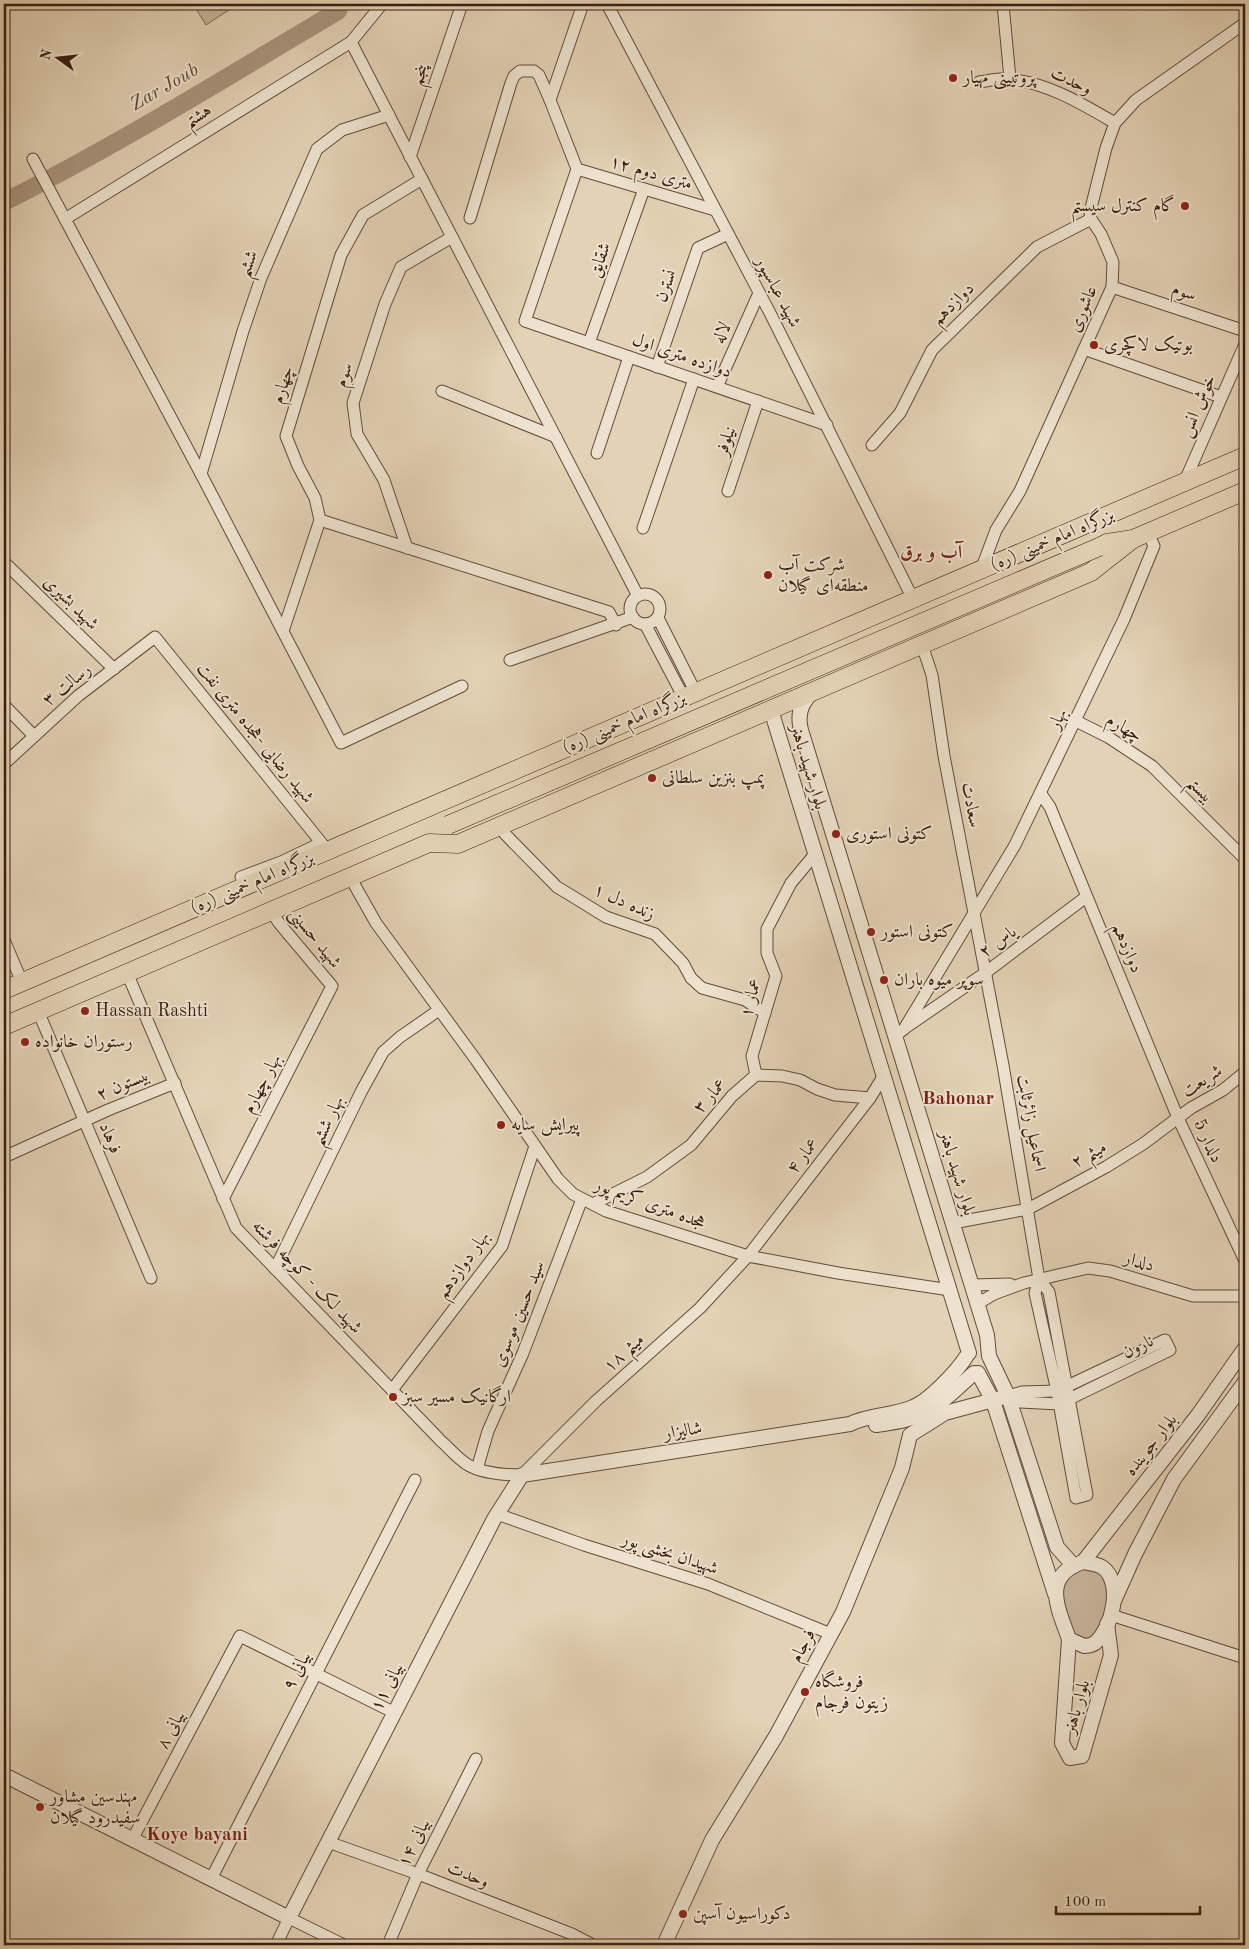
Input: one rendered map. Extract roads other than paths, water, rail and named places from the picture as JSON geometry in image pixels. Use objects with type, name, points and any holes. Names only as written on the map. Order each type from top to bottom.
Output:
[{"type":"highway","name":"بزرگراه امام خمینی (ره)","points":[[4,990],[324,847],[690,695],[1245,456]]},
{"type":"highway","name":"بزرگراه امام خمینی (ره)","points":[[429,843],[436,831],[448,825],[1099,547],[1141,536],[1245,491]]},
{"type":"highway","name":"بزرگراه امام خمینی (ره)","points":[[4,1026],[429,843],[457,844],[922,645],[1091,572],[1141,536]]},
{"type":"highway","points":[[884,612],[900,633],[902,647],[900,654]]},
{"type":"highway","points":[[779,706],[766,693],[765,682],[771,666],[783,655]]},
{"type":"highway","points":[[734,676],[743,682],[752,693],[755,703],[754,717]]},
{"type":"street","name":"هشتم","points":[[63,216],[351,42],[382,4]]},
{"type":"street","name":"پنجم","points":[[410,157],[462,4]]},
{"type":"street","points":[[550,100],[583,4]]},
{"type":"street","name":"شهید عباسپور","points":[[607,4],[759,292],[913,599]]},
{"type":"street","points":[[1003,4],[1010,79]]},
{"type":"street","points":[[1091,219],[1090,212],[1106,148],[1115,123],[1136,100],[1245,23]]},
{"type":"street","points":[[351,42],[638,596]]},
{"type":"street","points":[[470,218],[514,76],[520,71],[534,71],[539,75],[577,169]]},
{"type":"street","name":"وحدت","points":[[979,82],[1010,79],[1036,84],[1078,102],[1115,123]]},
{"type":"street","name":"ششم","points":[[201,474],[243,331],[261,278],[317,149],[342,130],[389,116]]},
{"type":"street","points":[[33,158],[201,474],[340,743],[462,686]]},
{"type":"street","name":"۱۲ متری دوم","points":[[577,169],[715,210]]},
{"type":"street","name":"دوازده متری اول","points":[[577,169],[526,321],[827,425]]},
{"type":"street","name":"چهارم","points":[[320,520],[315,498],[298,466],[286,436],[341,254],[363,215],[422,180]]},
{"type":"street","name":"شقایق","points":[[589,343],[644,189]]},
{"type":"street","name":"عاشوری","points":[[981,570],[996,530],[1020,491],[1112,287],[1113,262],[1101,234],[1091,219]]},
{"type":"street","name":"دوازدهم","points":[[872,445],[900,413],[932,350],[1037,247],[1091,219]]},
{"type":"street","name":"نسترن","points":[[657,366],[698,248],[728,234]]},
{"type":"street","name":"سوم","points":[[407,548],[384,480],[357,434],[353,403],[385,304],[402,267],[452,237]]},
{"type":"street","name":"سوم","points":[[1112,287],[1245,331]]},
{"type":"street","name":"لاله","points":[[717,387],[759,292]]},
{"type":"street","name":"خوش انس","points":[[1184,483],[1245,344]]},
{"type":"street","points":[[1084,349],[1221,397]]},
{"type":"street","points":[[597,452],[629,357]]},
{"type":"street","points":[[643,528],[694,379]]},
{"type":"street","points":[[442,391],[556,438]]},
{"type":"street","name":"نیلوفر","points":[[728,491],[758,401]]},
{"type":"street","points":[[283,631],[320,520],[609,612],[616,624]]},
{"type":"street","name":"بهار","points":[[899,1032],[1015,844],[1076,721],[1124,619],[1154,546],[1141,536]]},
{"type":"street","name":"شهید بشیری","points":[[4,562],[114,669]]},
{"type":"street","points":[[658,618],[645,624],[636,621],[630,608],[635,599],[638,596],[648,595],[656,599],[660,608],[658,618],[690,695]]},
{"type":"street","points":[[510,660],[633,617]]},
{"type":"street","points":[[645,624],[690,695]]},
{"type":"street","name":"رسالت ۳","points":[[4,764],[78,696],[155,637]]},
{"type":"street","name":"شهید رضایی -هجده متری نفت","points":[[155,637],[324,847]]},
{"type":"street","name":"سعادت","points":[[922,645],[932,675],[944,756],[985,973]]},
{"type":"street","name":"بلوار شهید باهنر","points":[[816,690],[809,695],[802,705],[799,725],[856,911],[899,1032],[987,1335],[989,1356]]},
{"type":"street","points":[[4,705],[34,736]]},
{"type":"street","name":"بلوار شهید باهنر","points":[[779,706],[815,854],[950,1290],[967,1355]]},
{"type":"street","name":"چهارم","points":[[1076,721],[1108,737],[1152,766]]},
{"type":"street","name":"بیستم","points":[[1152,766],[1245,859]]},
{"type":"street","name":"دوازدهم","points":[[1040,794],[1050,807],[1178,1118]]},
{"type":"street","name":"زنده دل ۱","points":[[499,826],[558,887],[606,917],[655,934],[683,963],[691,978],[702,988],[745,1000],[765,1013]]},
{"type":"street","points":[[241,878],[324,847]]},
{"type":"street","points":[[815,854],[837,848]]},
{"type":"street","name":"عمار ۱","points":[[756,1076],[752,1056],[776,976],[767,953],[767,929],[791,883],[815,854]]},
{"type":"street","name":"هجده متری کریم پور","points":[[350,877],[376,923],[440,1010],[558,1179],[573,1194],[606,1211],[748,1256],[838,1274],[950,1290]]},
{"type":"street","name":"یاس ۲","points":[[899,1032],[985,973],[1086,897]]},
{"type":"street","name":"شهید حسینی","points":[[271,911],[332,986]]},
{"type":"street","points":[[835,917],[856,911]]},
{"type":"street","points":[[4,940],[22,982]]},
{"type":"street","name":"شهید لک - کوچه فرشته","points":[[127,973],[236,1228],[441,1441],[466,1464],[477,1469],[504,1475],[522,1475]]},
{"type":"street","name":"اسماعیل زائرثابت","points":[[985,973],[1002,1056],[1028,1209],[1039,1279],[1036,1293],[1064,1401]]},
{"type":"street","name":"بهار چهارم","points":[[223,1199],[332,986]]},
{"type":"street","name":"بهار ششم","points":[[275,1269],[361,1092],[383,1052],[400,1037],[440,1010]]},
{"type":"street","name":"فرهاد","points":[[38,1011],[151,1278]]},
{"type":"street","name":"شریعت","points":[[1178,1118],[1191,1108],[1223,1090],[1245,1072]]},
{"type":"street","points":[[756,1076],[782,1076],[800,1080],[835,1096],[870,1098]]},
{"type":"street","name":"عمار ۳","points":[[593,1204],[647,1177],[691,1145],[732,1096],[756,1076]]},
{"type":"street","name":"عمار ۴","points":[[748,1256],[870,1098],[884,1076]]},
{"type":"street","name":"بیستون ۲","points":[[4,1157],[175,1082]]},
{"type":"street","name":"میثم ۲","points":[[953,1223],[1028,1209],[1106,1167],[1143,1144],[1178,1118]]},
{"type":"street","name":"دلدار 5","points":[[1178,1118],[1245,1261]]},
{"type":"street","name":"بهار دوازدهم","points":[[392,1390],[502,1246],[536,1146]]},
{"type":"street","name":"سید حسین موسوی","points":[[477,1469],[488,1431],[523,1353],[582,1199]]},
{"type":"street","name":"میثم ۱۸","points":[[522,1475],[596,1401],[700,1308],[748,1256]]},
{"type":"street","name":"دلدار","points":[[1024,1283],[1088,1268],[1110,1272],[1193,1296],[1245,1296]]},
{"type":"street","points":[[972,1285],[1024,1283]]},
{"type":"street","points":[[977,1304],[994,1294],[1024,1283]]},
{"type":"street","name":"نارون","points":[[1165,1340],[1170,1350],[1064,1401],[1020,1402],[1008,1396],[1022,1392],[1062,1389],[1165,1340]]},
{"type":"street","name":"بلوار جوینده","points":[[1078,1564],[1198,1415],[1245,1348]]},
{"type":"street","points":[[1111,1613],[1114,1588],[1110,1575],[1102,1567],[1078,1564],[1057,1547],[1008,1396],[989,1356],[985,1351],[979,1349],[967,1355],[966,1364],[969,1369],[976,1373],[993,1401],[1069,1639],[1084,1646],[1091,1645],[1100,1637],[1111,1613],[1135,1554],[1174,1479],[1245,1382]]},
{"type":"street","name":"شالیزار","points":[[906,1414],[931,1396],[961,1365],[967,1355]]},
{"type":"street","points":[[976,1373],[983,1372],[988,1368],[989,1356]]},
{"type":"street","name":"شالیزار","points":[[522,1475],[850,1424],[860,1419],[924,1413],[976,1373]]},
{"type":"street","points":[[906,1414],[910,1435],[945,1413],[972,1404],[993,1401],[1008,1396]]},
{"type":"street","points":[[1064,1401],[1086,1495],[1076,1498],[1064,1401]]},
{"type":"street","name":"فرجام","points":[[664,1945],[712,1840],[776,1736],[832,1634],[862,1569],[902,1468],[910,1435]]},
{"type":"street","name":"بیانی ۱۱","points":[[289,1918],[497,1514],[522,1475]]},
{"type":"street","name":"بیانی ۹","points":[[211,1879],[415,1480]]},
{"type":"street","name":"شهیدان بخشی پور","points":[[497,1514],[584,1546],[708,1584],[832,1634]]},
{"type":"street","points":[[1055,1594],[1060,1578],[1065,1570],[1078,1564]]},
{"type":"street","points":[[1111,1613],[1245,1658]]},
{"type":"street","name":"بلوار باهنر","points":[[1069,1639],[1062,1742],[1070,1758],[1082,1756],[1111,1655],[1111,1613]]},
{"type":"street","name":"بیانی ۸","points":[[132,1840],[240,1636],[316,1674]]},
{"type":"street","points":[[316,1674],[395,1713]]},
{"type":"street","name":"بیانی ۱۴","points":[[388,1945],[418,1874],[476,1759]]},
{"type":"street","points":[[4,1775],[344,1945]]},
{"type":"street","name":"وحدت","points":[[328,1842],[418,1874],[572,1934],[593,1945]]},
{"type":"street","points":[[276,1945],[289,1918]]},
{"type":"waterway","name":"Zar Joub","points":[[4,202],[172,110],[338,11],[341,4]]},
{"type":"place","name":"پروتیینی مهیار","points":[[953,78]]},
{"type":"place","name":"گام کنترل سیستم","points":[[1185,206]]},
{"type":"place","name":"بوتیک لاکچری","points":[[1094,345]]},
{"type":"place","name":"شرکت آب منطقه‌ای گیلان","points":[[768,575]]},
{"type":"place","name":"پمپ بنزین سلطانی","points":[[652,778]]},
{"type":"place","name":"کتونی استوری","points":[[836,834]]},
{"type":"place","name":"کتونی استور","points":[[871,932]]},
{"type":"place","name":"سوپر میوه باران","points":[[884,980]]},
{"type":"place","name":"Hassan Rashti","points":[[85,1011]]},
{"type":"place","name":"رستوران خانواده","points":[[25,1042]]},
{"type":"place","name":"پیرایش سایه","points":[[501,1125]]},
{"type":"place","name":"ارگانیک مسیر سبز","points":[[393,1397]]},
{"type":"place","name":"فروشگاه زیتون فرجام","points":[[805,1692]]},
{"type":"place","name":"مهندسین مشاور سفیدرود گیلان","points":[[40,1807]]},
{"type":"place","name":"دکوراسیون آسپن","points":[[683,1914]]},
{"type":"district","name":"آب و برق","points":[[931,553]]},
{"type":"district","name":"Bahonar","points":[[958,1099]]},
{"type":"district","name":"Koye bayani","points":[[197,1835]]}]
